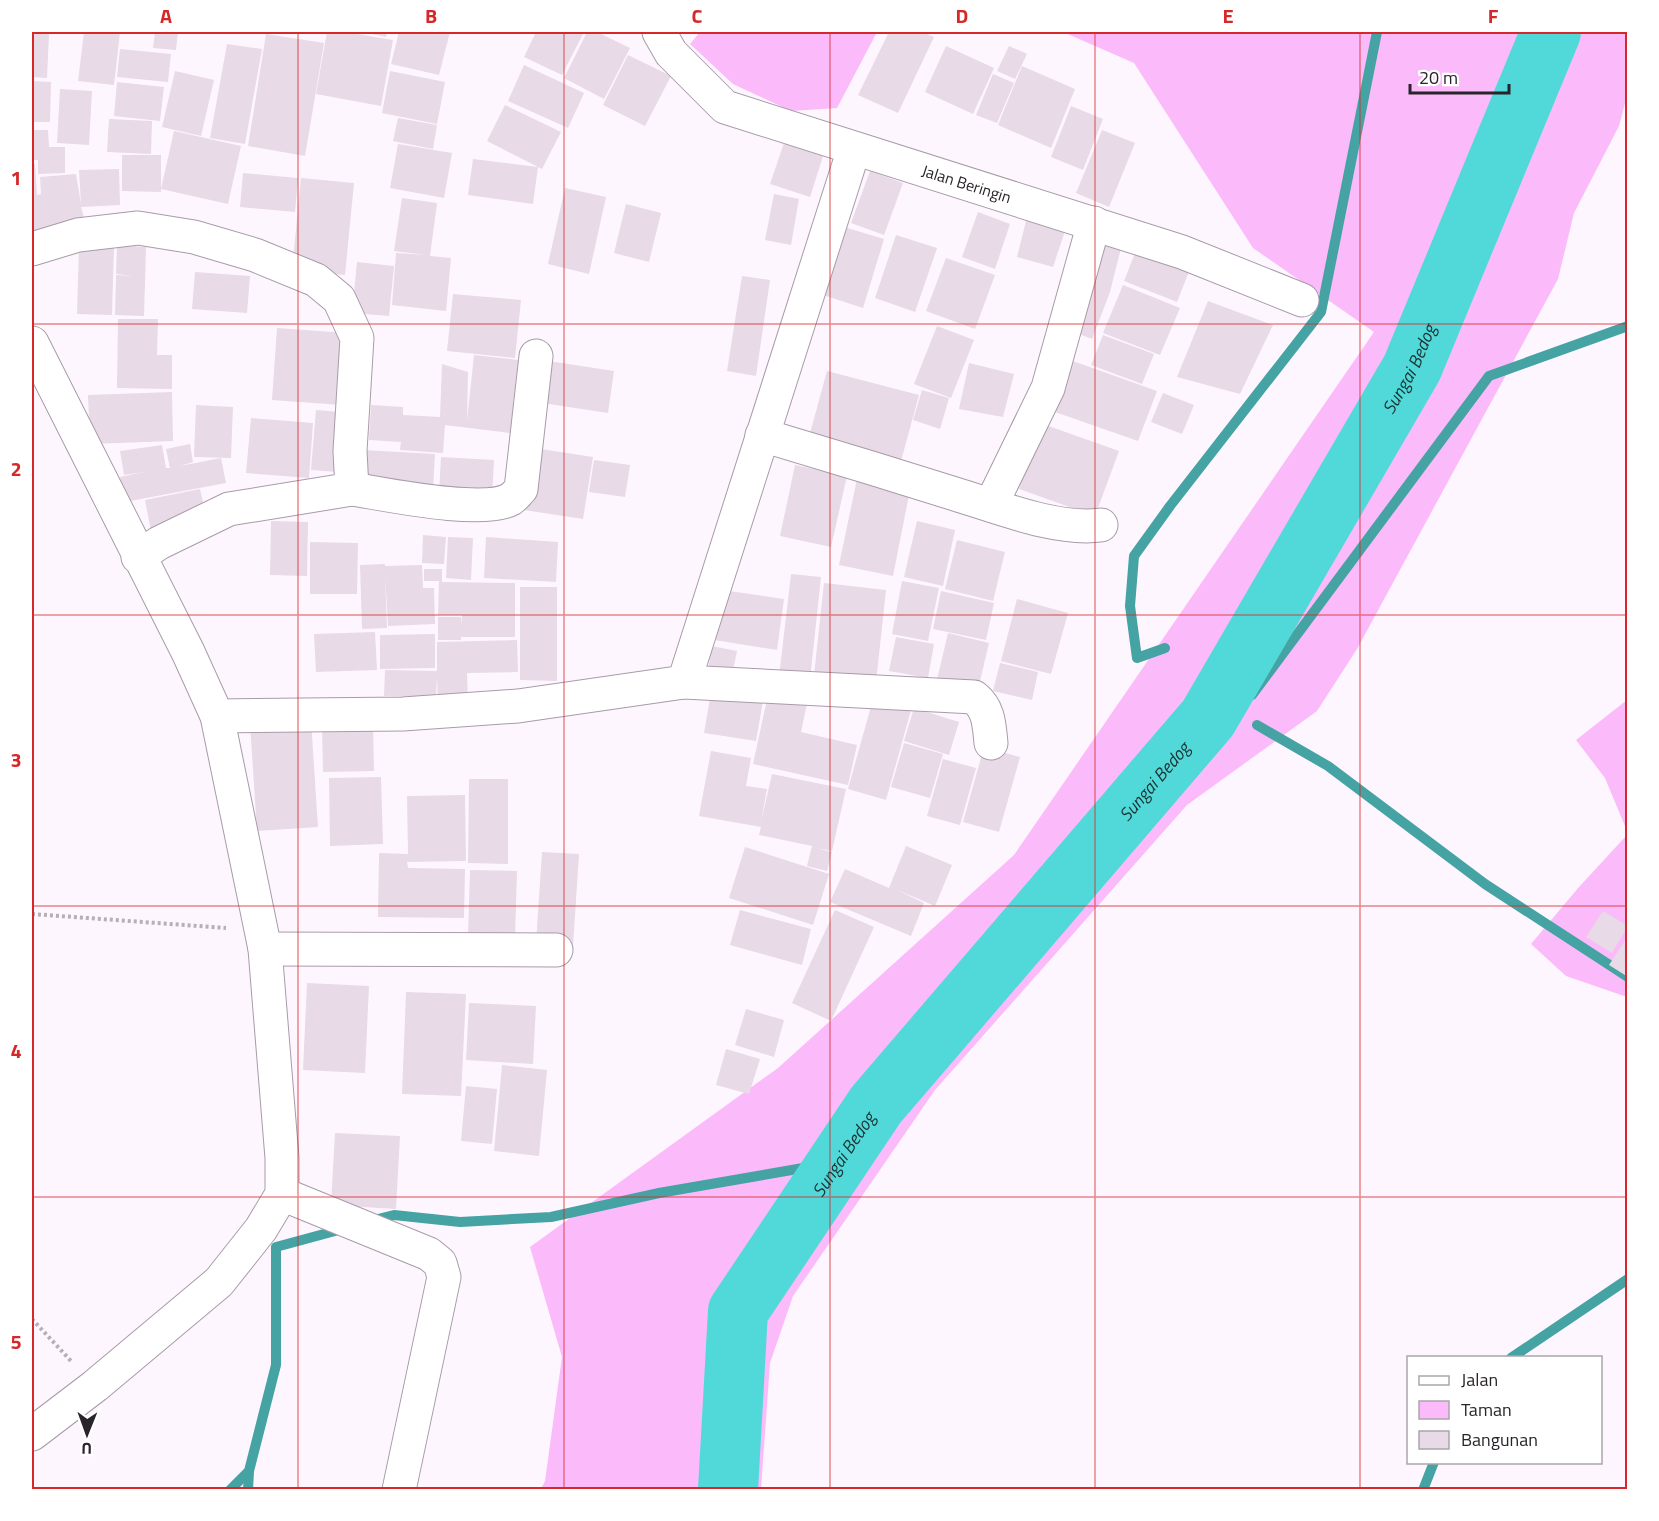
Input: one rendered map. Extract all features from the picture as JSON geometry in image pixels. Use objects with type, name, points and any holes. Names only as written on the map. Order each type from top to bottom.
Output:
[{"type":"street","name":"Jalan Beringin","points":[[659,32],[671,53],[725,107],[1182,252],[1302,300]]},
{"type":"street","points":[[684,682],[854,149]]},
{"type":"street","points":[[991,505],[1048,388],[1094,223]]},
{"type":"street","points":[[32,249],[78,236],[138,228],[214,243],[255,255],[316,280],[339,299],[357,338],[350,451],[352,489]]},
{"type":"street","points":[[32,343],[138,557],[188,652],[217,716],[247,870],[264,940],[278,1074],[282,1194],[261,1229],[219,1281],[95,1386],[32,1434]]},
{"type":"street","points":[[138,557],[159,543],[229,509],[352,489],[439,503],[492,504],[511,499],[521,489],[536,356]]},
{"type":"street","points":[[762,435],[991,505],[1066,525],[1083,528],[1101,525]]},
{"type":"street","points":[[217,716],[403,714],[518,706],[684,682],[974,697],[983,704],[987,712],[991,743]]},
{"type":"street","points":[[264,940],[556,950]]},
{"type":"street","points":[[282,1194],[429,1254],[440,1263],[444,1277],[399,1490]]},
{"type":"path","points":[[32,914],[264,940]]},
{"type":"path","points":[[32,1319],[95,1386]]},
{"type":"green space","points":[[700,32],[877,32],[837,108],[791,111],[733,84],[690,44]]},
{"type":"green space","points":[[1063,32],[1627,32],[1627,96],[1619,126],[1574,213],[1558,279],[1357,649],[1317,711],[1187,805],[935,1090],[793,1296],[770,1363],[761,1489],[541,1489],[545,1481],[562,1357],[530,1247],[778,1068],[1014,855],[1374,332],[1253,248],[1134,63]]},
{"type":"green space","points":[[1627,700],[1627,831],[1605,778],[1576,740]]},
{"type":"green space","points":[[1627,835],[1627,997],[1566,976],[1531,944]]},
{"type":"building","points":[[84,32],[120,32],[114,85],[78,81]]},
{"type":"building","points":[[155,32],[178,32],[176,50],[153,48]]},
{"type":"building","points":[[327,32],[345,32],[393,40],[381,106],[316,94]]},
{"type":"building","points":[[362,32],[387,32],[386,37]]},
{"type":"building","points":[[399,32],[450,32],[439,75],[391,64]]},
{"type":"building","points":[[536,32],[584,32],[562,75],[524,57]]},
{"type":"building","points":[[587,32],[597,32],[630,48],[604,99],[564,78]]},
{"type":"building","points":[[889,32],[922,32],[934,37],[898,113],[858,95]]},
{"type":"building","points":[[32,34],[49,34],[47,78],[32,77]]},
{"type":"building","points":[[266,34],[324,43],[305,156],[248,146]]},
{"type":"building","points":[[227,44],[262,49],[245,144],[210,138]]},
{"type":"building","points":[[946,46],[994,68],[973,114],[925,92]]},
{"type":"building","points":[[1009,46],[1027,54],[1015,79],[997,71]]},
{"type":"building","points":[[120,49],[171,54],[168,82],[117,77]]},
{"type":"building","points":[[628,55],[671,76],[645,126],[603,105]]},
{"type":"building","points":[[524,65],[584,93],[568,128],[508,101]]},
{"type":"building","points":[[1022,66],[1075,89],[1051,148],[998,125]]},
{"type":"building","points":[[175,71],[214,80],[201,136],[162,127]]},
{"type":"building","points":[[390,71],[445,82],[437,124],[382,113]]},
{"type":"building","points":[[993,74],[1014,83],[997,123],[976,115]]},
{"type":"building","points":[[32,81],[51,82],[50,122],[32,122]]},
{"type":"building","points":[[117,82],[164,87],[160,121],[114,116]]},
{"type":"building","points":[[60,89],[92,91],[89,145],[57,143]]},
{"type":"building","points":[[505,105],[561,132],[542,169],[487,141]]},
{"type":"building","points":[[1071,106],[1103,119],[1083,170],[1051,157]]},
{"type":"building","points":[[398,118],[437,125],[433,149],[393,141]]},
{"type":"building","points":[[109,119],[152,121],[151,154],[107,152]]},
{"type":"building","points":[[32,130],[48,130],[49,147],[65,147],[65,173],[38,174],[38,160],[32,160]]},
{"type":"building","points":[[1102,130],[1135,143],[1109,207],[1076,193]]},
{"type":"building","points":[[174,131],[241,146],[228,204],[161,189]]},
{"type":"building","points":[[786,137],[825,150],[810,197],[770,184]]},
{"type":"building","points":[[398,144],[452,153],[444,198],[390,188]]},
{"type":"building","points":[[122,155],[161,155],[161,192],[122,191]]},
{"type":"building","points":[[473,159],[538,167],[533,204],[468,195]]},
{"type":"building","points":[[32,164],[35,164],[37,195],[41,194],[40,177],[76,174],[81,204],[79,170],[119,169],[120,205],[81,207],[85,221],[32,235]]},
{"type":"building","points":[[870,171],[903,183],[884,235],[851,223]]},
{"type":"building","points":[[243,173],[298,178],[295,212],[240,207]]},
{"type":"building","points":[[301,178],[354,183],[345,275],[292,270]]},
{"type":"building","points":[[565,188],[606,197],[589,274],[548,264]]},
{"type":"building","points":[[774,194],[799,199],[791,245],[765,240]]},
{"type":"building","points":[[402,198],[437,203],[430,256],[451,258],[446,311],[392,305],[396,253],[426,255],[394,251]]},
{"type":"building","points":[[626,204],[661,213],[649,262],[614,253]]},
{"type":"building","points":[[978,212],[1010,224],[995,269],[962,257]]},
{"type":"building","points":[[1028,213],[1067,225],[1053,267],[1017,257]]},
{"type":"building","points":[[844,227],[884,239],[863,308],[823,295]]},
{"type":"building","points":[[1095,234],[1122,244],[1110,292],[1092,339],[1066,329]]},
{"type":"building","points":[[896,235],[937,248],[915,312],[875,298]]},
{"type":"building","points":[[1139,243],[1192,264],[1177,302],[1124,281]]},
{"type":"building","points":[[117,245],[146,247],[144,316],[115,315],[116,275],[133,276],[116,274]]},
{"type":"building","points":[[79,246],[114,247],[112,315],[77,314]]},
{"type":"building","points":[[946,258],[995,275],[975,329],[926,311]]},
{"type":"building","points":[[357,262],[394,266],[389,316],[352,313]]},
{"type":"building","points":[[195,272],[250,276],[247,313],[192,309]]},
{"type":"building","points":[[742,276],[770,280],[756,376],[727,371]]},
{"type":"building","points":[[1123,285],[1180,308],[1160,355],[1103,333]]},
{"type":"building","points":[[453,294],[521,300],[515,358],[447,351]]},
{"type":"building","points":[[1208,301],[1273,325],[1240,394],[1177,377]]},
{"type":"building","points":[[118,319],[158,319],[157,355],[172,355],[172,389],[117,388]]},
{"type":"building","points":[[937,326],[974,340],[951,398],[914,384]]},
{"type":"building","points":[[277,328],[346,333],[341,405],[272,400]]},
{"type":"building","points":[[1103,335],[1154,354],[1142,384],[1091,365]]},
{"type":"building","points":[[474,355],[518,360],[510,433],[445,425],[443,453],[400,450],[401,442],[369,440],[371,405],[403,407],[403,415],[440,417],[442,364],[468,372],[467,421]]},
{"type":"building","points":[[542,360],[614,371],[608,413],[536,402]]},
{"type":"building","points":[[1073,361],[1157,391],[1138,441],[1055,412]]},
{"type":"building","points":[[969,363],[1014,374],[1003,417],[959,409]]},
{"type":"building","points":[[827,371],[919,395],[901,461],[809,437]]},
{"type":"building","points":[[922,390],[949,398],[940,429],[913,420]]},
{"type":"building","points":[[172,392],[173,441],[90,444],[88,395]]},
{"type":"building","points":[[1163,393],[1194,405],[1182,434],[1151,422]]},
{"type":"building","points":[[196,405],[233,407],[231,458],[194,457]]},
{"type":"building","points":[[316,410],[342,412],[338,472],[311,470]]},
{"type":"building","points":[[251,418],[313,423],[309,478],[246,473]]},
{"type":"building","points":[[1043,424],[1119,451],[1095,516],[1019,489]]},
{"type":"building","points":[[190,444],[193,462],[180,466],[221,458],[226,483],[125,502],[120,477],[144,472],[124,475],[120,451],[162,445],[166,468],[170,468],[166,449]]},
{"type":"building","points":[[534,448],[593,457],[583,519],[524,510]]},
{"type":"building","points":[[364,450],[435,454],[433,491],[362,488]]},
{"type":"building","points":[[441,457],[494,460],[492,497],[439,494]]},
{"type":"building","points":[[594,460],[630,465],[625,497],[589,492]]},
{"type":"building","points":[[795,465],[847,476],[831,547],[780,536]]},
{"type":"building","points":[[857,479],[910,490],[893,576],[839,565]]},
{"type":"building","points":[[200,489],[207,519],[151,531],[145,500]]},
{"type":"building","points":[[271,521],[308,522],[307,576],[270,575]]},
{"type":"building","points":[[917,521],[955,530],[943,586],[904,577]]},
{"type":"building","points":[[423,535],[446,537],[444,564],[422,563]]},
{"type":"building","points":[[448,537],[473,538],[471,580],[446,578]]},
{"type":"building","points":[[486,537],[558,542],[556,582],[484,578]]},
{"type":"building","points":[[957,540],[1005,552],[993,601],[945,589]]},
{"type":"building","points":[[310,542],[358,543],[357,594],[310,594]]},
{"type":"building","points":[[385,564],[385,566],[422,565],[423,588],[434,588],[435,624],[388,626],[385,573],[387,628],[362,629],[360,565]]},
{"type":"building","points":[[424,569],[442,569],[442,582],[515,583],[515,637],[461,637],[461,640],[438,640],[438,617],[461,617],[462,623],[462,615],[438,615],[439,581],[424,581]]},
{"type":"building","points":[[791,574],[821,577],[810,680],[779,677]]},
{"type":"building","points":[[902,581],[939,588],[928,641],[892,634]]},
{"type":"building","points":[[824,583],[886,590],[876,682],[814,675]]},
{"type":"building","points":[[520,587],[557,587],[557,681],[520,680]]},
{"type":"building","points":[[722,590],[784,599],[777,650],[714,640]]},
{"type":"building","points":[[941,591],[994,603],[986,640],[933,629]]},
{"type":"building","points":[[1017,599],[1068,613],[1051,674],[1001,661]]},
{"type":"building","points":[[375,632],[377,670],[316,672],[314,634]]},
{"type":"building","points":[[948,633],[989,643],[977,694],[936,684]]},
{"type":"building","points":[[435,634],[435,668],[380,669],[380,635]]},
{"type":"building","points":[[896,637],[934,644],[928,678],[889,671]]},
{"type":"building","points":[[517,640],[518,672],[467,673],[468,704],[438,705],[437,677],[436,697],[384,696],[385,670],[437,671],[437,642]]},
{"type":"building","points":[[712,646],[737,651],[731,680],[707,675]]},
{"type":"building","points":[[1000,663],[1038,672],[1032,700],[993,691]]},
{"type":"building","points":[[769,690],[808,699],[801,732],[857,745],[848,785],[753,764]]},
{"type":"building","points":[[711,692],[763,701],[756,741],[704,733]]},
{"type":"building","points":[[873,699],[911,710],[886,800],[848,789]]},
{"type":"building","points":[[914,708],[959,722],[949,755],[904,741]]},
{"type":"building","points":[[311,720],[318,827],[257,831],[250,724]]},
{"type":"building","points":[[373,727],[374,771],[323,772],[322,728]]},
{"type":"building","points":[[904,743],[943,754],[930,798],[891,787]]},
{"type":"building","points":[[984,747],[1020,757],[999,832],[963,822]]},
{"type":"building","points":[[711,751],[751,758],[746,786],[767,789],[761,822],[772,774],[846,789],[832,851],[816,848],[832,852],[827,871],[807,866],[812,846],[759,835],[761,827],[699,816]]},
{"type":"building","points":[[943,759],[976,768],[960,825],[927,816]]},
{"type":"building","points":[[381,777],[383,844],[330,846],[329,778]]},
{"type":"building","points":[[469,779],[508,779],[508,864],[468,863]]},
{"type":"building","points":[[465,795],[466,861],[407,862],[408,868],[465,869],[464,918],[378,917],[379,853],[408,854],[407,796]]},
{"type":"building","points":[[906,846],[952,865],[935,906],[895,889],[924,903],[911,936],[830,902],[845,869],[889,888]]},
{"type":"building","points":[[745,847],[829,874],[813,925],[729,898]]},
{"type":"building","points":[[542,852],[579,854],[573,946],[536,943]]},
{"type":"building","points":[[470,870],[517,871],[515,939],[468,937]]},
{"type":"building","points":[[740,910],[811,929],[802,965],[730,945]]},
{"type":"building","points":[[835,910],[874,927],[831,1021],[792,1003]]},
{"type":"building","points":[[1603,911],[1628,926],[1612,953],[1586,937]]},
{"type":"building","points":[[1628,936],[1628,977],[1609,965]]},
{"type":"building","points":[[307,983],[369,986],[365,1073],[303,1070]]},
{"type":"building","points":[[406,992],[466,994],[461,1096],[402,1094]]},
{"type":"building","points":[[469,1003],[536,1006],[533,1064],[466,1060]]},
{"type":"building","points":[[746,1009],[784,1020],[774,1057],[735,1045]]},
{"type":"building","points":[[726,1049],[760,1059],[749,1094],[716,1085]]},
{"type":"building","points":[[502,1065],[547,1070],[539,1156],[494,1151]]},
{"type":"building","points":[[466,1086],[497,1089],[492,1144],[461,1141]]},
{"type":"building","points":[[335,1133],[400,1136],[396,1209],[331,1205]]},
{"type":"waterway","points":[[1165,648],[1137,658],[1130,606],[1134,556],[1170,506],[1321,312],[1377,32]]},
{"type":"waterway","name":"Sungai Bedog","points":[[728,1490],[738,1311],[876,1105],[1208,718],[1412,368],[1551,32]]},
{"type":"waterway","points":[[1252,695],[1489,376],[1628,326]]},
{"type":"waterway","points":[[1257,725],[1328,766],[1485,884],[1628,977]]},
{"type":"waterway","points":[[378,1219],[394,1215],[460,1222],[551,1217],[659,1193],[838,1162]]},
{"type":"waterway","points":[[230,1490],[249,1471],[276,1365],[276,1247],[335,1231]]},
{"type":"waterway","points":[[1514,1356],[1628,1279]]},
{"type":"waterway","points":[[1423,1490],[1433,1464]]},
{"type":"waterway","points":[[248,1490],[249,1471]]}]
